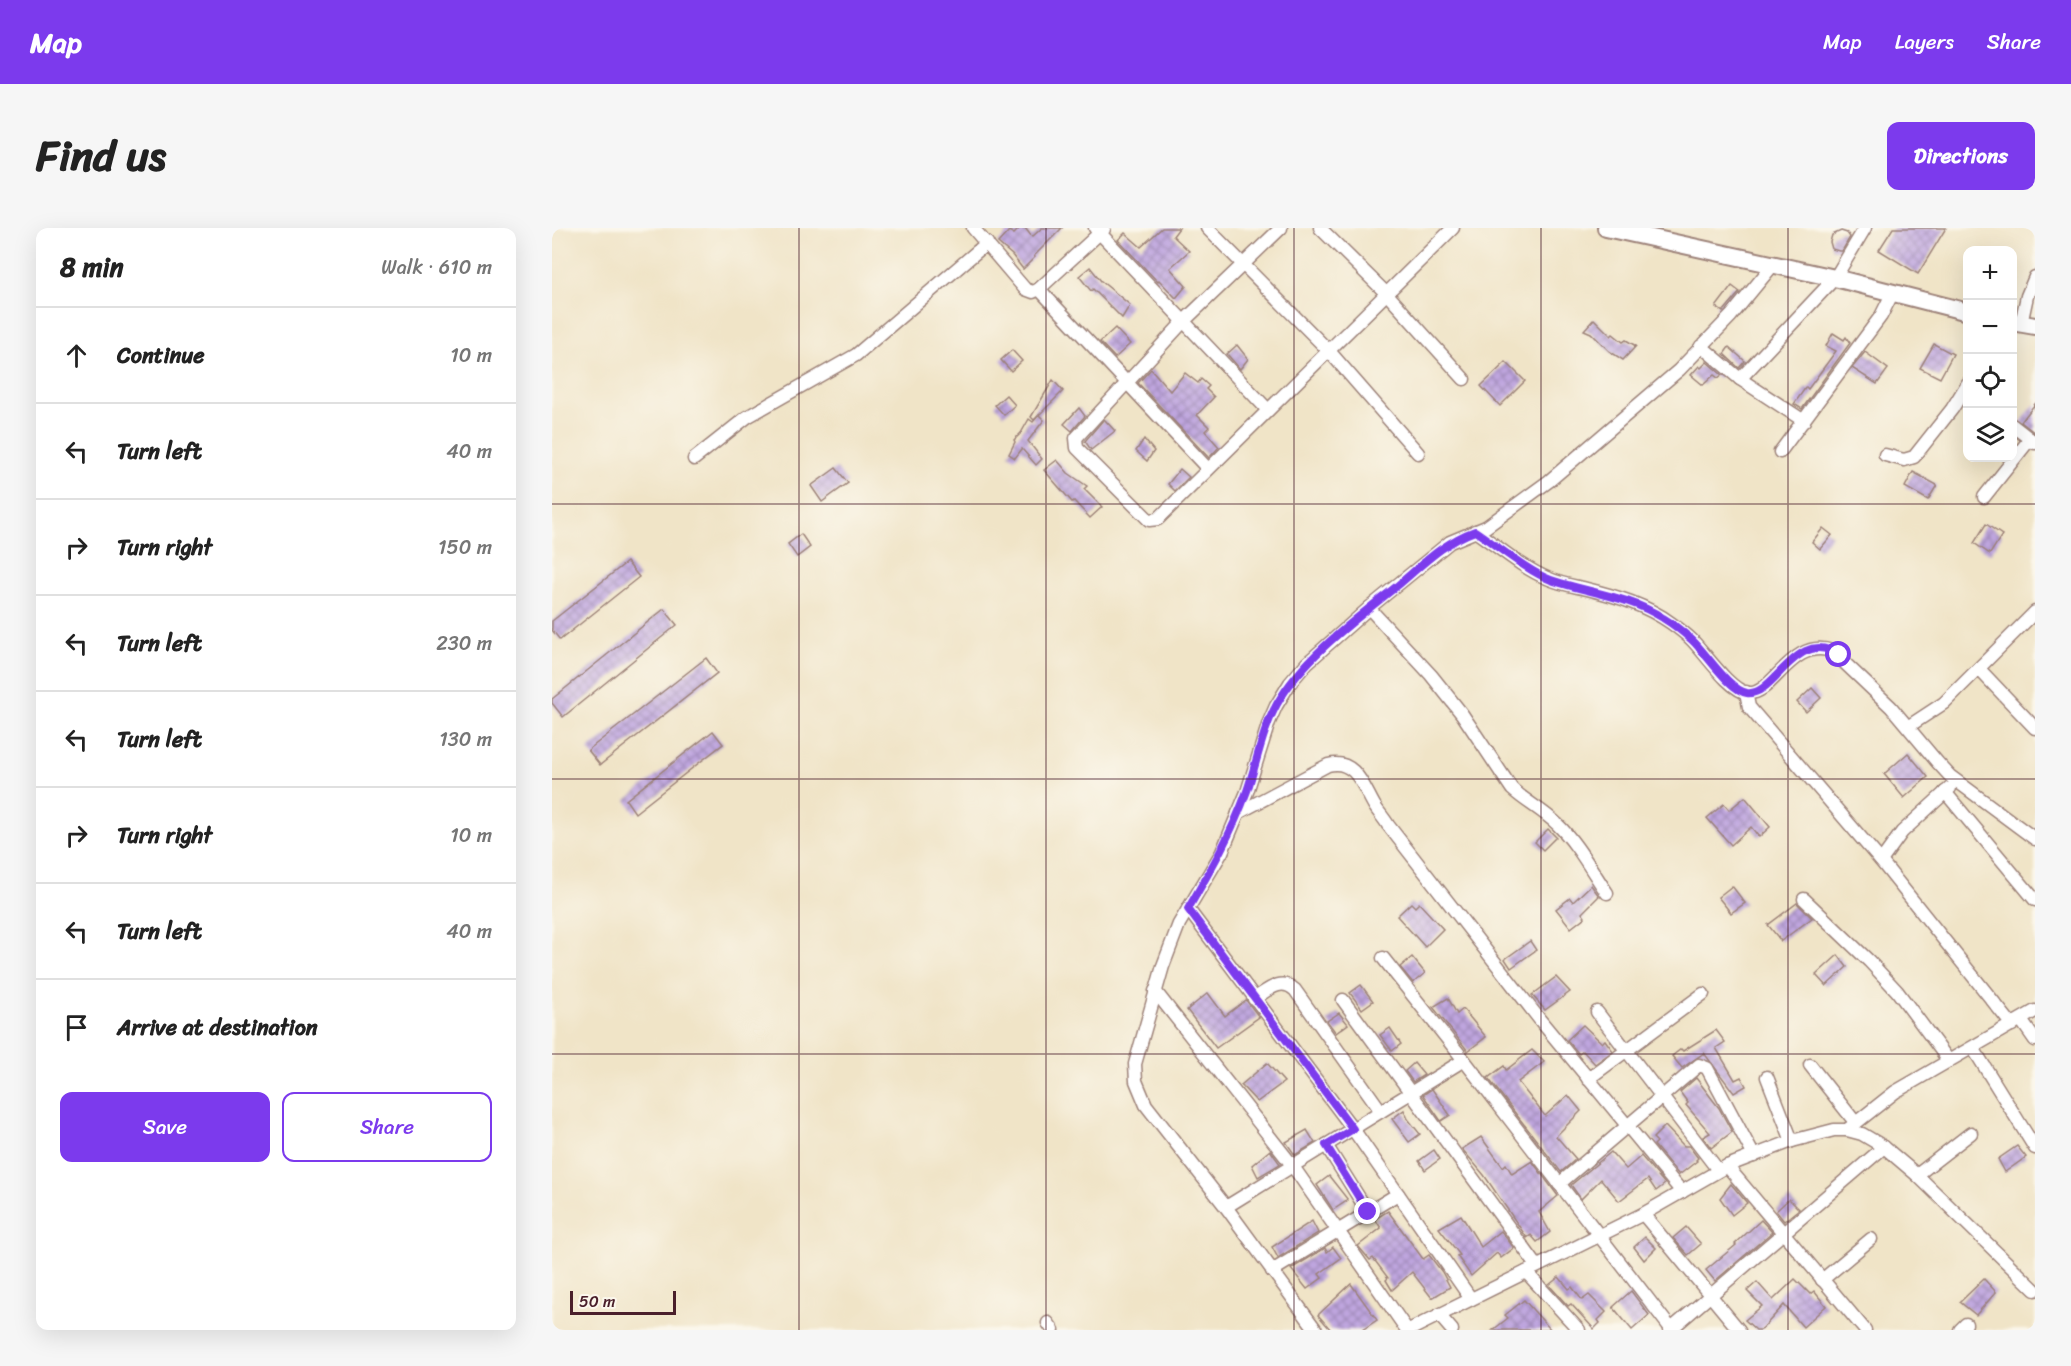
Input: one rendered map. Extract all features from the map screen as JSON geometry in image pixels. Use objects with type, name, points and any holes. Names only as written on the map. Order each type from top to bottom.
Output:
[{"type":"main road","points":[[1612,229],[1835,278],[1963,311]]},
{"type":"street","points":[[973,228],[1025,289],[1033,292],[1039,289],[1100,230],[1268,410]]},
{"type":"street","points":[[1207,228],[1329,351],[1418,453]]},
{"type":"street","points":[[1281,228],[1184,321],[1077,435],[1075,442],[1077,448],[1149,520],[1158,519],[1453,228]]},
{"type":"street","points":[[1320,228],[1387,294],[1464,379]]},
{"type":"street","points":[[1740,379],[1835,278],[1865,228]]},
{"type":"street","points":[[694,459],[747,417],[856,355],[987,243]]},
{"type":"street","points":[[1316,1330],[1226,1207],[1146,1106],[1140,1094],[1136,1081],[1135,1064],[1155,991],[1179,924],[1222,852],[1247,792],[1276,706],[1290,683],[1307,663],[1369,608],[1450,542],[1486,527],[1549,481],[1679,370],[1731,316],[1773,265]]},
{"type":"street","points":[[2023,324],[2027,296],[2035,277]]},
{"type":"street","points":[[1039,289],[1128,381],[1208,469]]},
{"type":"street","points":[[1780,452],[1881,316],[1893,294]]},
{"type":"street","points":[[1701,346],[1740,379],[1804,421]]},
{"type":"street","points":[[1885,455],[1904,460],[1914,457],[1952,409],[1963,391]]},
{"type":"street","points":[[1984,497],[2032,441],[2017,428]]},
{"type":"street","points":[[1475,531],[1545,578],[1639,605],[1662,617],[1691,639],[1731,683],[1746,692],[1755,692],[1802,654],[1816,648],[1824,648],[1839,655],[1909,726],[1938,763],[1957,782],[2035,839]]},
{"type":"street","points":[[1369,608],[1431,675],[1462,714],[1512,789],[1564,831],[1607,893]]},
{"type":"street","points":[[1909,726],[1944,702],[2035,612]]},
{"type":"street","points":[[1978,669],[2035,728]]},
{"type":"street","points":[[1746,692],[1749,707],[2016,1022],[2035,1040]]},
{"type":"street","points":[[1238,813],[1318,768],[1336,762],[1350,768],[1359,776],[1388,825],[1539,1020],[1682,1192]]},
{"type":"street","points":[[1881,861],[1902,832],[1957,782]]},
{"type":"street","points":[[1945,792],[2035,900]]},
{"type":"street","points":[[1804,899],[1897,991],[1949,1061]]},
{"type":"street","points":[[1188,909],[1353,1129],[1471,1299]]},
{"type":"street","points":[[1383,958],[1671,1330],[1884,1147]]},
{"type":"street","points":[[1254,999],[1273,986],[1284,983],[1295,990],[1381,1111]]},
{"type":"street","points":[[1155,991],[1292,1165],[1336,1231],[1408,1330],[1643,1214],[1723,1168],[1792,1141],[1851,1126],[1895,1092],[2035,1011]]},
{"type":"street","points":[[1588,1079],[1703,994]]},
{"type":"street","points":[[1343,1000],[1412,1093],[1532,1269],[1579,1330]]},
{"type":"street","points":[[1597,1012],[1662,1096],[1865,1330]]},
{"type":"street","points":[[1973,1048],[2035,1148]]},
{"type":"street","points":[[1226,1207],[1464,1060]]},
{"type":"street","points":[[1559,1184],[1695,1067],[1703,1065],[1707,1068],[1754,1155]]},
{"type":"street","points":[[1810,1065],[1851,1126],[1884,1147],[1917,1175],[2035,1290]]},
{"type":"street","points":[[1767,1077],[1792,1141]]},
{"type":"street","points":[[1917,1175],[1971,1133]]},
{"type":"street","points":[[1326,1145],[1368,1212]]},
{"type":"street","points":[[1272,1270],[1398,1194]]},
{"type":"street","points":[[1643,1214],[1739,1330]]},
{"type":"street","points":[[1822,1281],[1871,1239]]},
{"type":"street","points":[[1439,1315],[1452,1330]]},
{"type":"building","points":[[1020,228],[1025,228],[1032,237],[1042,228],[1062,228],[1023,269],[998,243],[1009,231],[1014,234]]},
{"type":"building","points":[[1162,228],[1179,228],[1173,236],[1189,251],[1170,268],[1186,286],[1176,298],[1118,240],[1125,233],[1141,247]]},
{"type":"building","points":[[1893,228],[1946,228],[1918,274],[1879,250]]},
{"type":"building","points":[[1841,231],[1850,237],[1842,251],[1832,249],[1830,242],[1832,235]]},
{"type":"building","points":[[1090,267],[1101,281],[1130,305],[1122,318],[1093,289],[1091,291],[1079,276]]},
{"type":"building","points":[[1732,286],[1740,292],[1723,312],[1716,307]]},
{"type":"building","points":[[1594,319],[1611,336],[1613,334],[1623,342],[1626,340],[1636,346],[1623,360],[1609,351],[1591,333],[1584,330]]},
{"type":"building","points":[[1115,328],[1130,344],[1115,358],[1100,342]]},
{"type":"building","points":[[1833,333],[1844,340],[1846,337],[1850,343],[1802,409],[1794,404],[1836,351],[1826,346]]},
{"type":"building","points":[[1934,344],[1953,354],[1940,378],[1920,368]]},
{"type":"building","points":[[1237,345],[1248,359],[1240,369],[1227,354]]},
{"type":"building","points":[[1729,347],[1745,361],[1739,368],[1724,354]]},
{"type":"building","points":[[1012,350],[1022,361],[1011,371],[1001,360]]},
{"type":"building","points":[[1865,352],[1888,369],[1877,384],[1852,368]]},
{"type":"building","points":[[1506,362],[1525,381],[1500,406],[1481,386]]},
{"type":"building","points":[[1707,362],[1722,375],[1718,378],[1714,375],[1703,385],[1691,375],[1699,366],[1701,368]]},
{"type":"building","points":[[1151,369],[1170,391],[1185,373],[1198,383],[1201,379],[1209,386],[1206,389],[1214,397],[1197,415],[1209,427],[1205,431],[1219,447],[1209,458],[1138,383]]},
{"type":"building","points":[[1053,380],[1063,391],[1034,420],[1031,417]]},
{"type":"building","points":[[1006,395],[1015,405],[1004,415],[995,405]]},
{"type":"building","points":[[2035,404],[2035,433],[2021,422]]},
{"type":"building","points":[[1079,408],[1085,416],[1072,431],[1064,424]]},
{"type":"building","points":[[1039,415],[1044,420],[1028,441],[1042,459],[1036,465],[1022,449],[1015,458],[1009,454],[1014,440],[1029,419],[1033,422]]},
{"type":"building","points":[[1104,419],[1115,431],[1091,450],[1085,441]]},
{"type":"building","points":[[1144,439],[1154,451],[1147,461],[1136,451]]},
{"type":"building","points":[[1057,460],[1068,473],[1087,486],[1084,489],[1102,507],[1090,518],[1074,501],[1072,502],[1044,470]]},
{"type":"building","points":[[836,468],[848,483],[822,502],[811,486]]},
{"type":"building","points":[[1180,469],[1189,477],[1175,491],[1168,484]]},
{"type":"building","points":[[1913,472],[1937,485],[1928,500],[1905,487]]},
{"type":"building","points":[[1986,524],[2002,535],[1990,554],[1974,543]]},
{"type":"building","points":[[1823,528],[1832,535],[1820,549],[1812,542]]},
{"type":"building","points":[[801,534],[810,547],[797,557],[788,544]]},
{"type":"building","points":[[627,562],[639,577],[560,640],[552,630],[552,621]]},
{"type":"building","points":[[664,609],[677,625],[563,717],[552,703],[552,699]]},
{"type":"building","points":[[706,658],[717,673],[600,765],[588,750]]},
{"type":"building","points":[[1812,688],[1821,698],[1806,712],[1797,702]]},
{"type":"building","points":[[713,731],[723,744],[635,813],[626,800]]},
{"type":"building","points":[[1908,753],[1928,777],[1904,798],[1884,774]]},
{"type":"building","points":[[1745,797],[1770,827],[1759,837],[1751,827],[1731,845],[1707,818],[1724,804],[1729,810]]},
{"type":"building","points":[[1548,829],[1556,837],[1543,850],[1535,842]]},
{"type":"building","points":[[1591,885],[1599,896],[1582,913],[1585,917],[1571,928],[1556,909],[1570,898],[1573,902]]},
{"type":"building","points":[[1732,886],[1745,903],[1731,913],[1718,897]]},
{"type":"building","points":[[1411,903],[1415,907],[1419,903],[1443,929],[1425,947],[1397,916]]},
{"type":"building","points":[[1797,903],[1812,918],[1781,941],[1768,925]]},
{"type":"building","points":[[1530,941],[1536,950],[1511,968],[1505,959]]},
{"type":"building","points":[[1838,955],[1847,967],[1826,986],[1816,975]]},
{"type":"building","points":[[1412,957],[1425,973],[1413,983],[1400,967]]},
{"type":"building","points":[[1556,977],[1570,992],[1545,1010],[1532,995]]},
{"type":"building","points":[[1361,985],[1373,1001],[1362,1009],[1350,993]]},
{"type":"building","points":[[1208,993],[1225,1016],[1246,1000],[1259,1017],[1216,1048],[1187,1010]]},
{"type":"building","points":[[1448,998],[1457,1014],[1463,1009],[1486,1037],[1468,1051],[1433,1007]]},
{"type":"building","points":[[1339,1013],[1348,1024],[1336,1033],[1327,1021]]},
{"type":"building","points":[[1583,1025],[1602,1043],[1605,1040],[1613,1051],[1595,1064],[1583,1051],[1579,1054],[1567,1040]]},
{"type":"building","points":[[1390,1028],[1401,1044],[1392,1051],[1380,1035]]},
{"type":"building","points":[[1716,1030],[1725,1042],[1716,1048],[1735,1080],[1741,1077],[1746,1086],[1734,1093],[1704,1053],[1682,1068],[1672,1056]]},
{"type":"building","points":[[1532,1050],[1544,1062],[1518,1082],[1545,1116],[1568,1095],[1581,1111],[1556,1136],[1576,1159],[1561,1172],[1488,1078],[1504,1066],[1506,1070]]},
{"type":"building","points":[[1267,1063],[1284,1082],[1257,1102],[1241,1085]]},
{"type":"building","points":[[1414,1063],[1424,1075],[1413,1082],[1405,1071]]},
{"type":"building","points":[[1696,1078],[1719,1108],[1732,1132],[1711,1148],[1703,1137],[1710,1133],[1686,1105],[1688,1103],[1680,1092]]},
{"type":"building","points":[[1432,1089],[1450,1115],[1441,1121],[1423,1095]]},
{"type":"building","points":[[1404,1110],[1420,1134],[1409,1142],[1392,1119]]},
{"type":"building","points":[[1665,1126],[1684,1146],[1689,1146],[1698,1158],[1679,1175],[1654,1145],[1657,1142],[1653,1138]]},
{"type":"building","points":[[1307,1130],[1315,1143],[1295,1155],[1286,1142]]},
{"type":"building","points":[[1481,1137],[1503,1167],[1506,1164],[1512,1174],[1532,1161],[1558,1196],[1539,1212],[1550,1232],[1537,1242],[1531,1235],[1527,1238],[1484,1175],[1462,1149]]},
{"type":"building","points":[[2017,1146],[2026,1157],[2005,1172],[1998,1159]]},
{"type":"building","points":[[1270,1150],[1280,1164],[1258,1177],[1252,1165]]},
{"type":"building","points":[[1434,1150],[1440,1159],[1425,1170],[1419,1161]]},
{"type":"building","points":[[1611,1152],[1626,1169],[1641,1156],[1665,1184],[1656,1191],[1648,1179],[1619,1201],[1601,1179],[1581,1199],[1571,1185]]},
{"type":"building","points":[[1329,1176],[1348,1200],[1333,1210],[1317,1185]]},
{"type":"building","points":[[1731,1184],[1747,1203],[1732,1215],[1720,1198]]},
{"type":"building","points":[[1789,1199],[1799,1209],[1784,1221],[1776,1211]]},
{"type":"building","points":[[1388,1211],[1423,1259],[1429,1255],[1450,1287],[1432,1298],[1412,1272],[1392,1290],[1386,1280],[1388,1278],[1373,1258],[1370,1260],[1358,1246],[1381,1228],[1375,1219]]},
{"type":"building","points":[[1461,1215],[1481,1247],[1501,1231],[1514,1248],[1501,1258],[1497,1253],[1471,1276],[1457,1256],[1460,1255],[1439,1228]]},
{"type":"building","points":[[1761,1220],[1772,1232],[1715,1281],[1706,1270]]},
{"type":"building","points":[[1312,1221],[1318,1233],[1278,1258],[1272,1247]]},
{"type":"building","points":[[1686,1227],[1701,1244],[1688,1255],[1673,1238]]},
{"type":"building","points":[[1645,1237],[1656,1248],[1644,1260],[1634,1247]]},
{"type":"building","points":[[1333,1247],[1341,1258],[1319,1274],[1322,1278],[1307,1289],[1291,1269],[1325,1248],[1327,1252]]},
{"type":"building","points":[[1559,1277],[1569,1289],[1572,1287],[1582,1300],[1589,1295],[1606,1312],[1598,1320],[1600,1323],[1594,1329],[1549,1285]]},
{"type":"building","points":[[1795,1279],[1810,1294],[1814,1291],[1826,1306],[1803,1327],[1784,1305],[1761,1330],[1756,1330],[1745,1320],[1762,1306],[1747,1291],[1757,1282],[1773,1300]]},
{"type":"building","points":[[1984,1279],[1996,1292],[1976,1315],[1960,1302]]},
{"type":"building","points":[[1351,1284],[1377,1320],[1362,1330],[1331,1330],[1318,1315]]},
{"type":"building","points":[[1631,1291],[1649,1315],[1632,1330],[1613,1307]]},
{"type":"building","points":[[1524,1300],[1551,1330],[1493,1330],[1508,1318],[1505,1315]]},
{"type":"route","points":[[1368,1212],[1326,1145],[1353,1129],[1188,909],[1222,852],[1247,792],[1269,722],[1290,683],[1307,663],[1369,608],[1450,542],[1475,531],[1545,578],[1639,605],[1662,617],[1691,639],[1740,690],[1755,692],[1810,649],[1824,648],[1839,655]]}]
